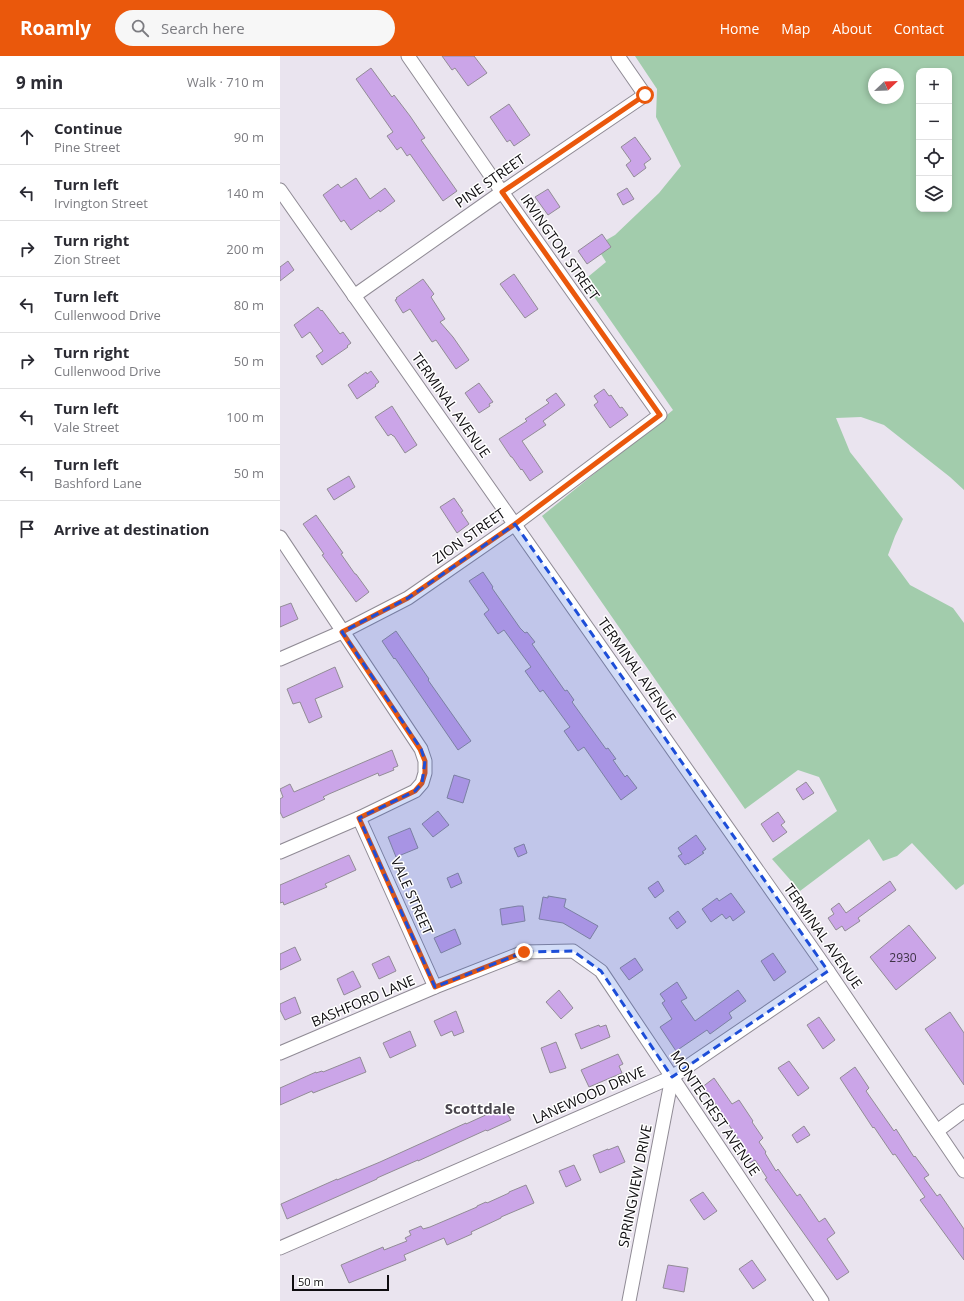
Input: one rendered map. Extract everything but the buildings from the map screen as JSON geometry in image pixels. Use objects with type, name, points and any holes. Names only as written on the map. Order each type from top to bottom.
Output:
[{"type":"street","name":"IRVINGTON STREET","points":[[408,56],[660,415]]},
{"type":"street","name":"PINE STREET","points":[[354,296],[502,192],[645,95],[618,56]]},
{"type":"street","name":"TERMINAL AVENUE","points":[[280,190],[828,971],[964,1171]]},
{"type":"street","name":"ZION STREET","points":[[280,659],[342,632],[408,598],[515,524],[660,415]]},
{"type":"street","points":[[280,537],[420,749],[425,761],[424,778],[422,783],[415,791],[359,818],[280,852]]},
{"type":"street","name":"VALE STREET","points":[[359,818],[435,987]]},
{"type":"street","name":"BASHFORD LANE","points":[[280,1053],[435,987],[524,952],[573,951]]},
{"type":"street","name":"MONTECREST AVENUE","points":[[573,951],[601,971],[822,1301]]},
{"type":"street","name":"LANEWOOD DRIVE","points":[[280,1248],[672,1076],[828,971]]},
{"type":"street","name":"SPRINGVIEW DRIVE","points":[[629,1301],[672,1076]]},
{"type":"street","points":[[937,1131],[964,1111]]},
{"type":"highlighted area","points":[[515,524],[828,971],[672,1077],[601,971],[573,951],[524,952],[435,987],[359,818],[415,791],[422,783],[425,761],[421,749],[342,632],[408,598]]},
{"type":"green space","points":[[635,56],[964,56],[964,490],[950,477],[884,425],[861,417],[836,418],[850,452],[903,519],[888,555],[910,585],[953,608],[964,623],[964,884],[956,890],[912,843],[897,856],[883,861],[869,839],[800,891],[772,859],[837,811],[819,777],[798,770],[745,809],[542,516],[673,410],[583,281],[606,262],[596,246],[615,235],[659,193],[681,166],[656,117],[657,89]]},
{"type":"district","name":"Scottdale","points":[[480,1109]]},
{"type":"route","points":[[524,952],[435,987],[359,818],[415,791],[422,783],[425,773],[425,761],[420,749],[342,632],[408,598],[515,524],[660,415],[502,192],[645,95]]}]
